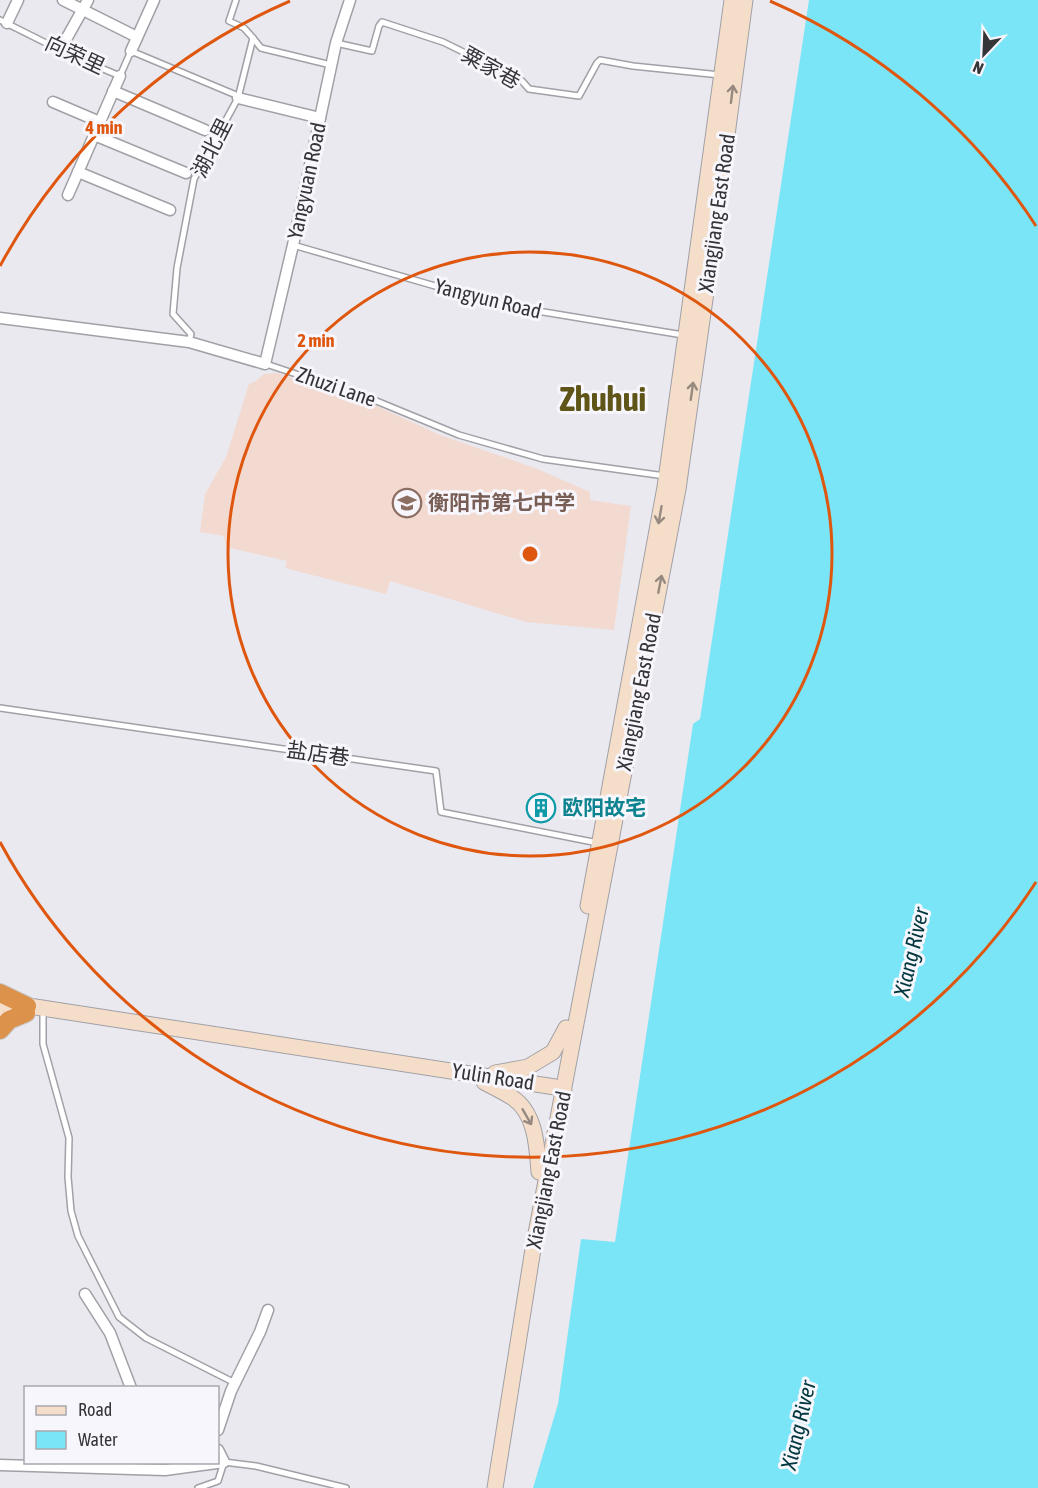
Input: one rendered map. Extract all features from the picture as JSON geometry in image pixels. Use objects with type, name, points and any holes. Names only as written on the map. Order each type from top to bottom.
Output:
[{"type":"highway","points":[[0,993],[32,1012]]},
{"type":"highway","points":[[0,1030],[9,1020],[32,1012]]},
{"type":"main road","name":"Xiangjiang East Road","points":[[495,1488],[566,1028],[666,476],[732,0]]},
{"type":"main road","name":"Xiangjiang East Road","points":[[485,1488],[539,1172],[558,1090],[678,489],[745,0]]},
{"type":"main road","name":"Yulin Road","points":[[0,1002],[32,1012]]},
{"type":"main road","name":"Yulin Road","points":[[0,1010],[32,1012],[558,1090]]},
{"type":"main road","points":[[483,1079],[528,1067],[553,1052],[566,1028]]},
{"type":"main road","points":[[483,1079],[515,1099],[530,1118],[537,1144],[539,1172]]},
{"type":"street","points":[[4,22],[18,0]]},
{"type":"street","points":[[63,0],[86,5],[137,37]]},
{"type":"street","points":[[131,51],[154,0]]},
{"type":"street","name":"Yangyuan Road","points":[[265,364],[293,246],[336,43],[350,0]]},
{"type":"street","points":[[60,50],[86,5]]},
{"type":"street","points":[[68,195],[120,76]]},
{"type":"street","points":[[113,91],[205,130]]},
{"type":"street","points":[[237,97],[320,118]]},
{"type":"street","points":[[53,102],[100,122]]},
{"type":"street","points":[[94,135],[186,173]]},
{"type":"street","points":[[78,172],[170,210]]},
{"type":"street","name":"Zhuzi Lane","points":[[0,318],[189,342],[265,364]]},
{"type":"street","points":[[85,1294],[110,1333],[130,1386]]},
{"type":"street","points":[[219,1427],[235,1383],[268,1310]]},
{"type":"street","points":[[219,1452],[224,1462],[219,1463]]},
{"type":"street","points":[[0,1465],[137,1466],[165,1470],[209,1464]]},
{"type":"lane","points":[[236,0],[229,21],[244,28],[261,48],[331,65]]},
{"type":"lane","name":"向荣里","points":[[4,22],[120,76],[131,51],[237,97]]},
{"type":"lane","name":"粟家巷","points":[[336,43],[372,51],[382,22],[443,42],[522,81],[529,90],[579,96],[600,60],[633,66],[721,75]]},
{"type":"lane","name":"湖北里","points":[[189,342],[191,334],[173,314],[177,268],[194,179],[237,97],[253,38]]},
{"type":"lane","name":"Yangyun Road","points":[[293,246],[501,305],[686,336]]},
{"type":"lane","name":"Zhuzi Lane","points":[[265,364],[374,400],[459,435],[543,459],[666,476]]},
{"type":"lane","name":"盐店巷","points":[[0,708],[436,771],[441,812],[600,844]]},
{"type":"lane","points":[[32,1012],[69,1138],[68,1177],[71,1211],[78,1236],[119,1317],[146,1338],[235,1383]]},
{"type":"lane","points":[[198,1488],[219,1481],[224,1462],[256,1466],[346,1488]]},
{"type":"shaded area","name":"衡阳市第七中学","points":[[277,373],[370,403],[440,435],[535,468],[590,492],[590,500],[631,506],[614,630],[526,622],[390,581],[386,594],[285,568],[287,561],[226,547],[224,536],[200,532],[205,494],[226,457],[249,384],[264,374]]},
{"type":"water","name":"Xiang River","points":[[809,0],[1038,0],[1038,1488],[533,1488],[558,1404],[581,1239],[615,1242],[693,724],[700,719]]},
{"type":"place","name":"衡阳市第七中学","points":[[407,503]]},
{"type":"place","name":"欧阳故宅","points":[[541,808]]},
{"type":"district","name":"Zhuhui","points":[[603,399]]}]
